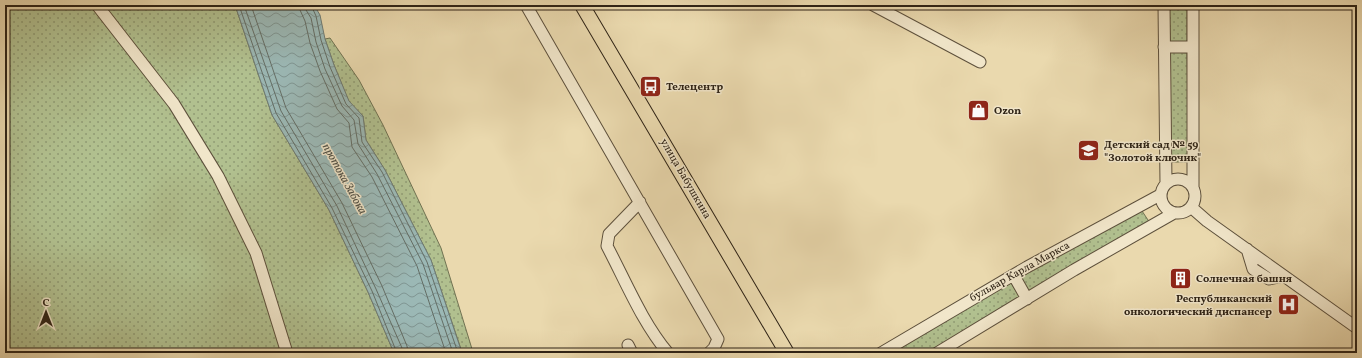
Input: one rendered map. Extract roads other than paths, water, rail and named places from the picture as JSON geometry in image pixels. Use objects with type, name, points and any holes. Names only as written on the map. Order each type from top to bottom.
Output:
[{"type":"main road","name":"улица Бабушкина","points":[[582,5],[787,353]]},
{"type":"street","points":[[97,5],[174,104],[218,176],[256,253],[287,353]]},
{"type":"street","points":[[526,5],[718,339],[714,348],[709,353]]},
{"type":"street","points":[[873,5],[980,62]]},
{"type":"street","points":[[1164,5],[1166,184]]},
{"type":"street","points":[[1193,5],[1193,188],[1195,198],[1191,207],[1183,213],[1174,213],[1165,208],[1160,195],[1163,186],[1171,180],[1181,179],[1186,181],[1193,188]]},
{"type":"street","points":[[1164,47],[1193,47]]},
{"type":"street","name":"бульвар Карла Маркса","points":[[881,353],[1014,276],[1160,195]]},
{"type":"street","points":[[640,202],[609,234],[607,246],[642,314],[668,353]]},
{"type":"street","points":[[1191,207],[1207,221],[1247,249],[1253,269],[1269,279],[1284,276],[1357,328]]},
{"type":"street","points":[[937,353],[1074,270],[1174,213]]},
{"type":"street","points":[[1014,276],[1028,299]]},
{"type":"water","name":"протока Забока","points":[[235,5],[314,5],[320,15],[325,39],[349,101],[363,116],[366,140],[385,170],[431,260],[462,353],[394,353],[368,292],[329,210],[272,115]]},
{"type":"place","name":"Телецентр","points":[[651,87]]},
{"type":"place","name":"Ozon","points":[[978,111]]},
{"type":"place","name":"Детский сад № 59 \"Золотой ключик\"","points":[[1088,151]]},
{"type":"place","name":"Солнечная башня","points":[[1180,279]]},
{"type":"place","name":"Республиканский онкологический диспансер","points":[[1288,305]]}]
